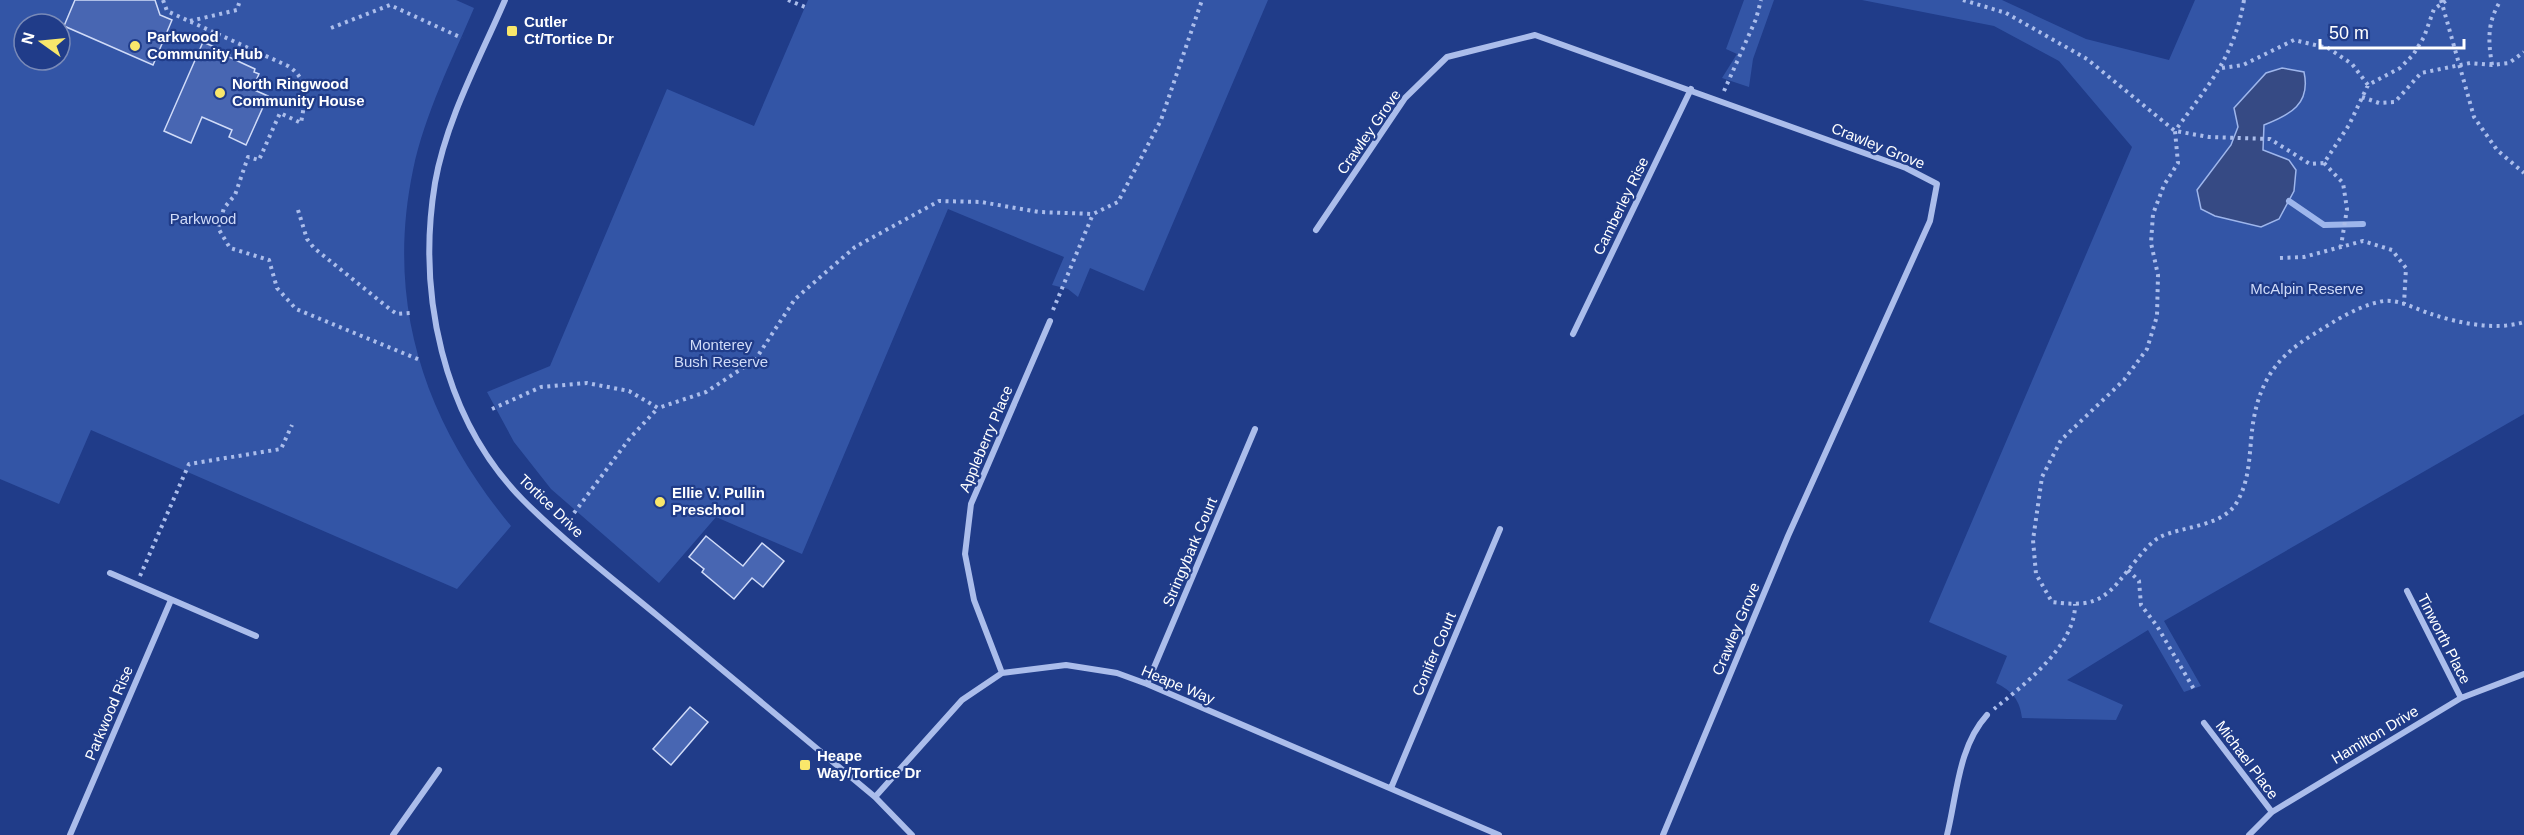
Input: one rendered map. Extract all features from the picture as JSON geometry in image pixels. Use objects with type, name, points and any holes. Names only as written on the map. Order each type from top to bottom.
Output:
[{"type":"street","name":"Tortice Drive","points":[[505,0],[451,128],[435,181],[430,237],[428,260],[436,335],[468,423],[490,460],[522,499],[587,557],[875,797],[912,835]]},
{"type":"street","name":"Crawley Grove","points":[[1316,230],[1405,98],[1447,57],[1535,35],[1691,89],[1906,168],[1937,184],[1930,221],[1788,536],[1663,835]]},
{"type":"street","name":"Camberley Rise","points":[[1573,334],[1691,89]]},
{"type":"street","name":"Appleberry Place","points":[[1002,673],[974,600],[965,554],[971,504],[1050,321]]},
{"type":"street","name":"Stringybark Court","points":[[1147,684],[1255,429]]},
{"type":"street","name":"Conifer Court","points":[[1391,788],[1500,529]]},
{"type":"street","points":[[110,573],[256,636]]},
{"type":"street","name":"Tinworth Place","points":[[2407,591],[2461,698]]},
{"type":"street","name":"Parkwood Rise","points":[[70,835],[171,600]]},
{"type":"street","name":"Heape Way","points":[[875,797],[962,700],[1002,673],[1066,664],[1117,673],[1147,684],[1500,835]]},
{"type":"street","name":"Hamilton Drive","points":[[2249,835],[2272,812],[2461,698],[2524,674]]},
{"type":"street","points":[[1947,835],[1964,755],[1977,726],[1987,715]]},
{"type":"street","name":"Michael Place","points":[[2204,723],[2272,812]]},
{"type":"street","points":[[393,835],[439,770]]},
{"type":"path","points":[[163,0],[167,11],[288,66],[298,72],[304,84],[306,96],[301,123],[280,113],[259,160],[248,157],[235,195],[224,208],[218,228],[230,248],[269,260],[277,288],[296,309],[361,338],[420,360]]},
{"type":"path","points":[[189,21],[237,10],[240,0]]},
{"type":"path","points":[[788,0],[805,7]]},
{"type":"path","points":[[574,513],[630,438],[658,408],[706,392],[755,360],[795,299],[855,247],[939,201],[981,202],[1039,212],[1093,214],[1118,202],[1161,120],[1202,0]]},
{"type":"path","points":[[1720,100],[1756,19],[1761,0]]},
{"type":"path","points":[[1963,0],[2006,13],[2087,59],[2175,131],[2209,137],[2270,139],[2310,164],[2324,163]]},
{"type":"path","points":[[2244,0],[2239,27],[2222,68],[2175,131],[2178,163],[2164,186],[2153,214],[2151,243],[2158,275],[2157,316],[2147,349],[2112,393],[2061,440],[2042,477],[2033,540],[2036,574],[2052,602],[2075,604],[2104,598],[2158,538],[2215,520],[2236,505],[2247,478],[2252,423],[2263,385],[2285,352],[2349,314],[2380,301],[2404,304],[2431,315],[2470,324],[2509,327],[2524,322]]},
{"type":"path","points":[[2492,65],[2488,36],[2492,14],[2501,0]]},
{"type":"path","points":[[2324,163],[2349,125],[2368,85],[2386,77],[2414,55],[2434,9],[2444,1],[2458,64],[2474,117],[2497,150],[2524,172]]},
{"type":"path","points":[[331,28],[390,5],[462,38]]},
{"type":"path","points":[[2222,68],[2243,65],[2294,40],[2328,48],[2352,64],[2368,85]]},
{"type":"path","points":[[2362,97],[2379,104],[2395,102],[2421,73],[2458,64],[2510,63],[2524,52]]},
{"type":"path","points":[[2324,163],[2343,183],[2347,209],[2342,246]]},
{"type":"path","points":[[298,210],[307,239],[314,248],[390,310],[398,314],[410,313]]},
{"type":"path","points":[[1050,321],[1060,288],[1093,214]]},
{"type":"path","points":[[2280,258],[2304,257],[2362,241],[2392,250],[2406,268],[2404,304]]},
{"type":"path","points":[[492,409],[541,387],[587,383],[629,391],[658,408]]},
{"type":"path","points":[[136,585],[189,464],[281,449],[292,424]]},
{"type":"path","points":[[2128,570],[2139,581],[2141,605],[2157,626],[2195,691]]},
{"type":"path","points":[[1987,715],[2024,685],[2048,661],[2073,627],[2075,604]]},
{"type":"green space","name":"Parkwood","points":[[0,0],[456,0],[474,8],[440,87],[418,149],[406,220],[404,268],[409,315],[419,360],[435,403],[455,445],[481,486],[511,526],[457,589],[91,430],[59,504],[0,479]]},
{"type":"green space","name":"Monterey Bush Reserve","points":[[808,0],[1268,0],[1144,291],[1090,268],[1078,297],[1068,289],[1052,285],[1064,257],[948,209],[802,554],[716,517],[659,583],[551,489],[514,442],[487,392],[550,366],[667,89],[754,126]]},
{"type":"green space","points":[[1744,0],[1774,0],[1753,59],[1749,87],[1722,78],[1737,54],[1726,49]]},
{"type":"green space","name":"McAlpin Reserve","points":[[1862,0],[2002,0],[2086,39],[2169,60],[2195,0],[2524,0],[2524,414],[2164,621],[2201,686],[2184,692],[2148,630],[2067,680],[2123,705],[2116,720],[2022,718],[2014,697],[2007,689],[1996,683],[2007,656],[1929,622],[2132,147],[2059,61],[1994,26]]},
{"type":"shaded area","points":[[2282,68],[2304,72],[2305,83],[2301,100],[2296,107],[2282,117],[2264,125],[2263,150],[2289,160],[2296,170],[2294,191],[2279,219],[2261,227],[2215,216],[2201,209],[2197,190],[2231,145],[2238,127],[2234,108],[2266,73]]},
{"type":"building","name":"Parkwood Community Hub","points":[[75,0],[155,0],[160,15],[172,20],[153,65],[72,30],[72,12],[70,12]]},
{"type":"building","name":"North Ringwood Community House","points":[[203,42],[230,54],[229,57],[255,69],[254,72],[259,74],[252,89],[268,96],[246,145],[229,137],[232,130],[202,117],[191,143],[164,131]]},
{"type":"building","points":[[706,536],[743,566],[762,543],[784,561],[763,587],[752,578],[734,599],[702,572],[704,569],[689,557]]},
{"type":"building","points":[[690,707],[708,722],[671,765],[653,749]]},
{"type":"waterway","points":[[2289,201],[2324,225],[2363,224]]},
{"type":"place","name":"Cutler Ct/Tortice Dr","points":[[512,31]]},
{"type":"place","name":"Parkwood Community Hub","points":[[135,46]]},
{"type":"place","name":"North Ringwood Community House","points":[[220,93]]},
{"type":"place","name":"Ellie V. Pullin Preschool","points":[[660,502]]},
{"type":"place","name":"Heape Way/Tortice Dr","points":[[805,765]]}]
